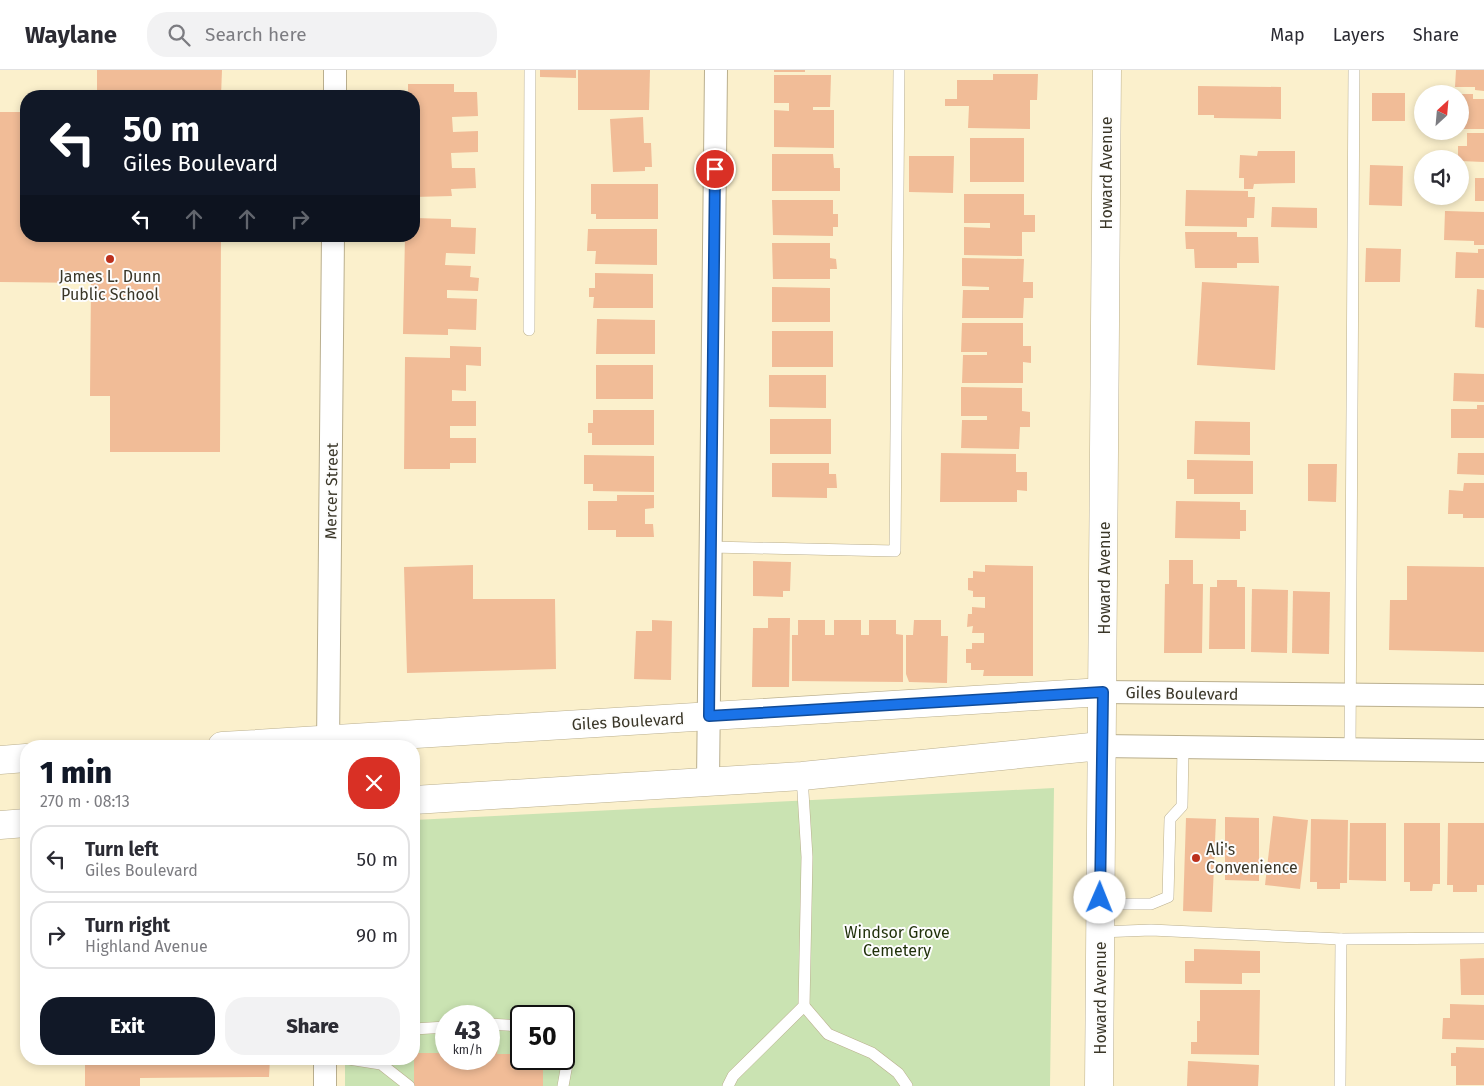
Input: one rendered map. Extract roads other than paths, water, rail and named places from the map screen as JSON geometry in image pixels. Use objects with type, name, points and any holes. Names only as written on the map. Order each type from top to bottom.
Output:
[{"type":"street","points":[[335,70],[335,90]]},
{"type":"street","points":[[708,782],[716,70]]},
{"type":"street","name":"Howard Avenue","points":[[1099,1086],[1107,70]]},
{"type":"street","name":"Mercer Street","points":[[328,740],[334,242]]},
{"type":"street","name":"Giles Boulevard","points":[[370,740],[709,716],[1103,692],[1484,696]]},
{"type":"street","points":[[420,800],[802,776],[1101,746],[1484,752]]},
{"type":"street","points":[[0,760],[20,758]]},
{"type":"street","points":[[0,824],[20,823]]},
{"type":"street","points":[[325,1065],[325,1086]]},
{"type":"lane","points":[[529,330],[530,70]]},
{"type":"lane","points":[[711,547],[895,551],[898,70]]},
{"type":"lane","points":[[1350,750],[1354,70]]},
{"type":"lane","points":[[1100,904],[1151,904],[1168,897],[1170,819],[1182,806],[1183,747]]},
{"type":"lane","points":[[802,776],[807,857],[804,1006],[828,1034],[872,1053],[898,1073],[907,1086]]},
{"type":"lane","points":[[1100,932],[1151,930],[1341,939],[1484,938]]},
{"type":"lane","points":[[1340,1086],[1341,939]]},
{"type":"lane","points":[[728,1086],[733,1076],[804,1006]]},
{"type":"lane","points":[[420,1029],[435,1028]]},
{"type":"lane","points":[[386,1065],[409,1086]]},
{"type":"lane","points":[[564,1086],[566,1070]]},
{"type":"place","name":"James L. Dunn Public School","points":[[110,259]]},
{"type":"place","name":"Ali's Convenience","points":[[1196,858]]},
{"type":"park label","name":"Windsor Grove Cemetery","points":[[897,941]]}]
